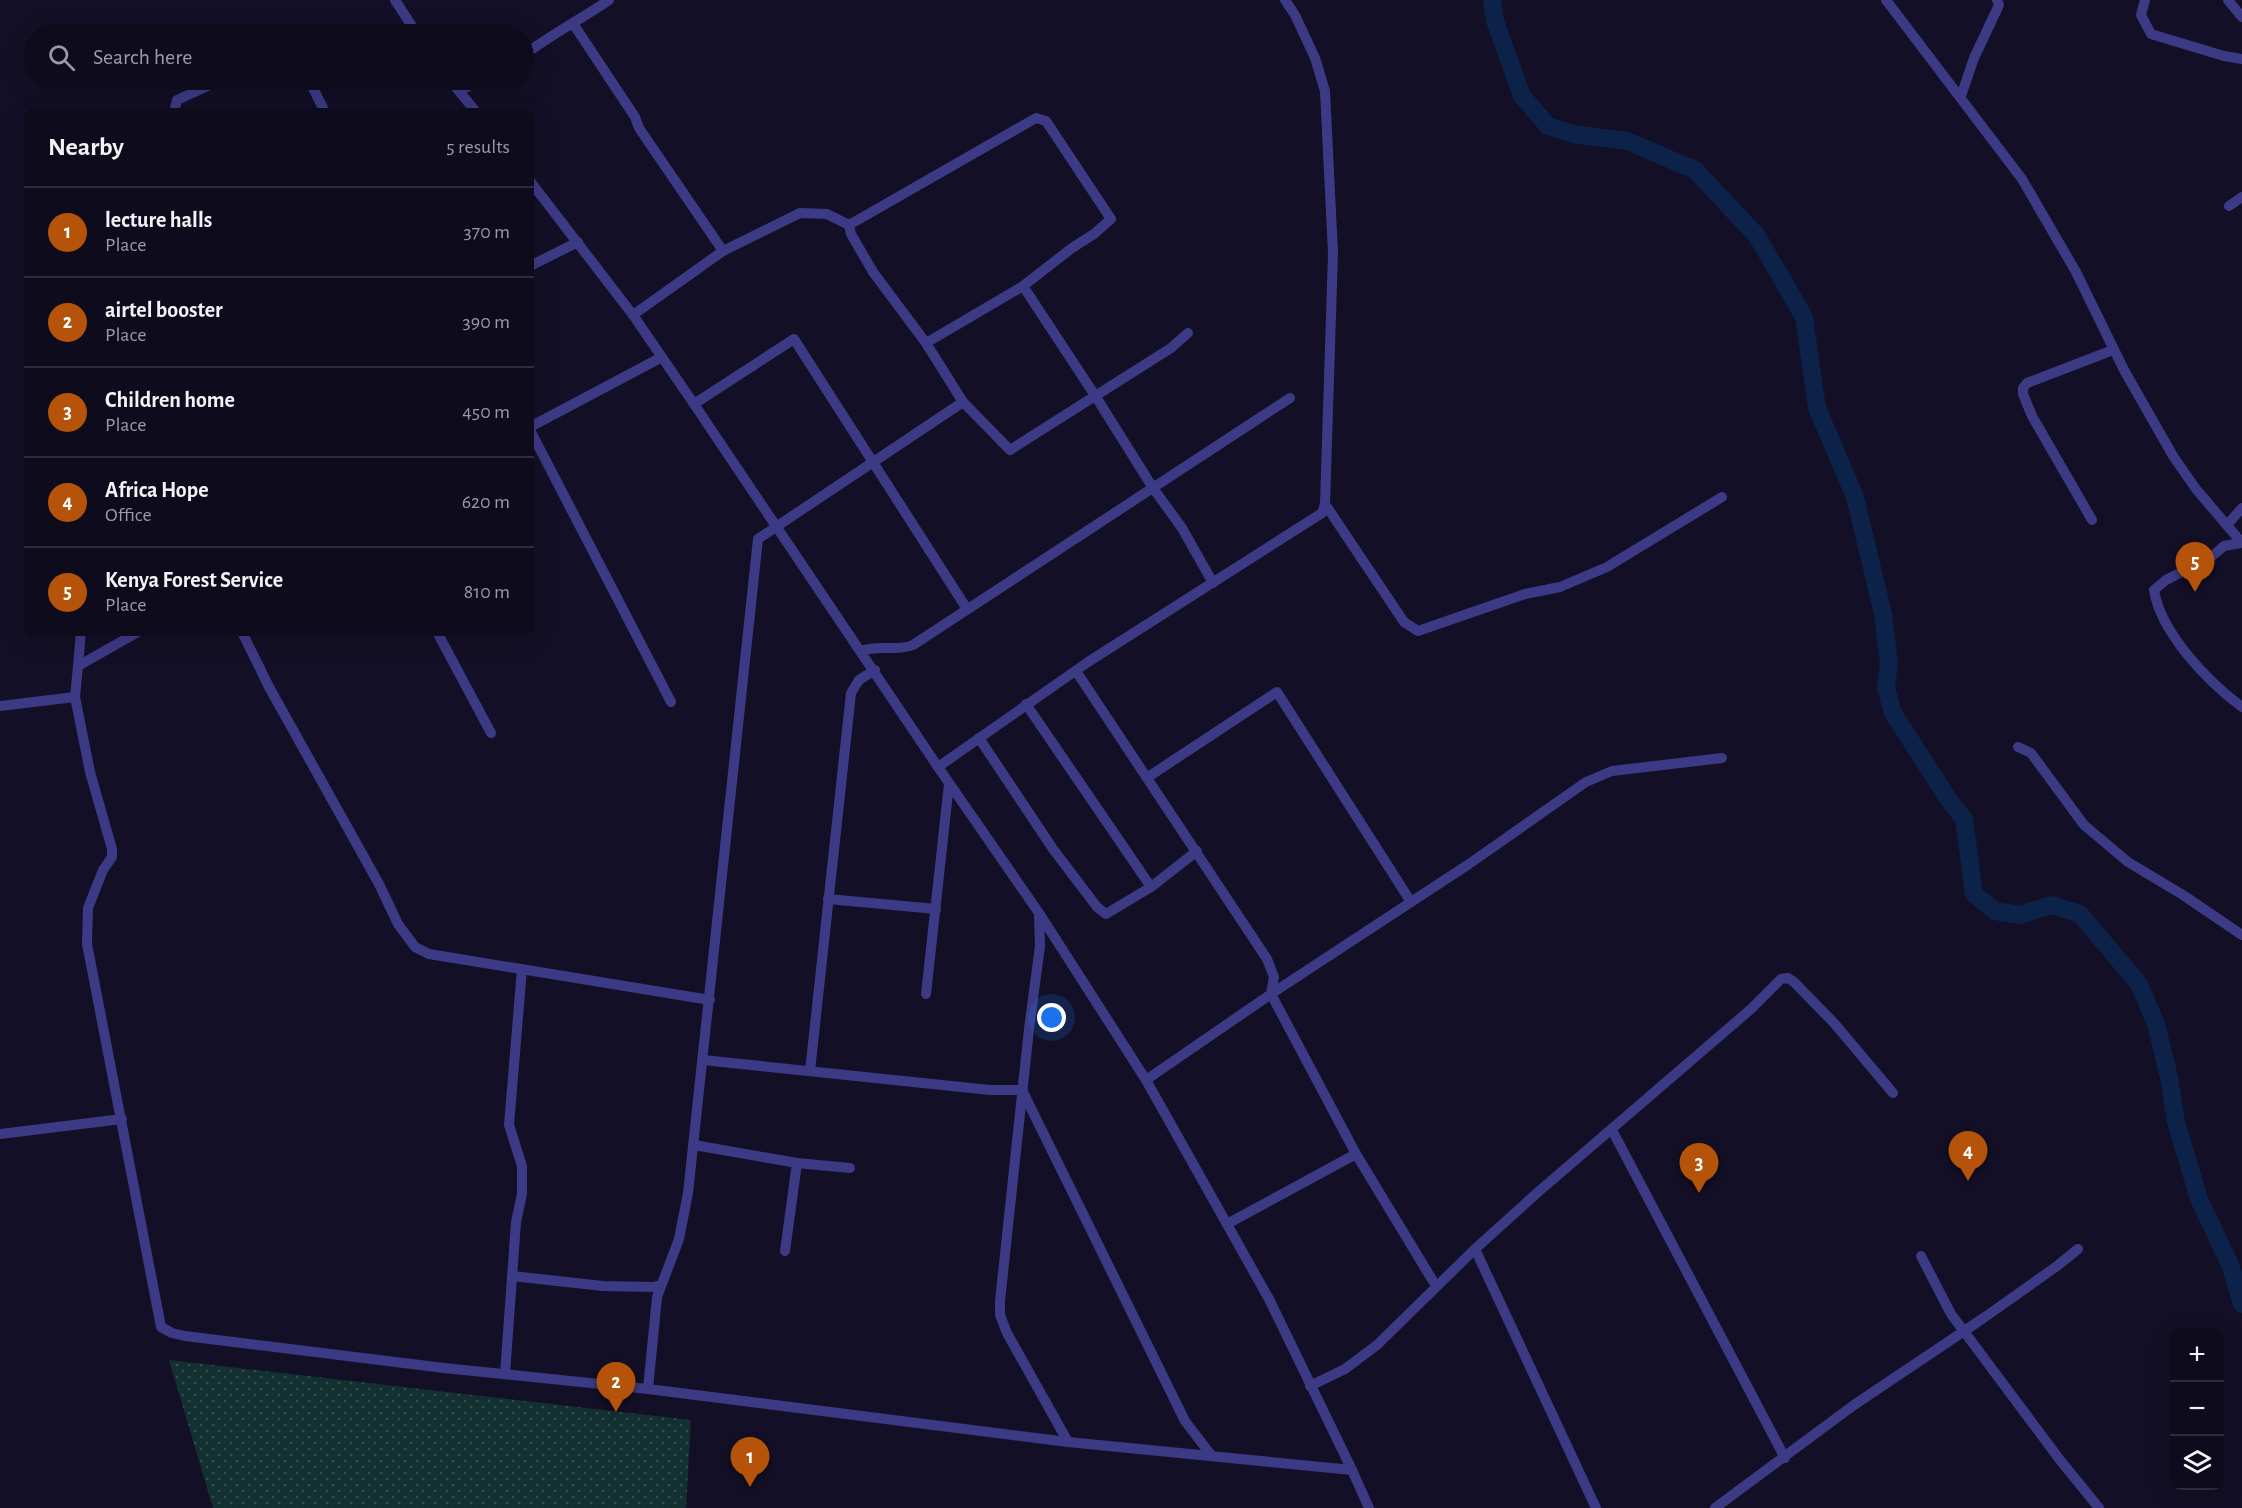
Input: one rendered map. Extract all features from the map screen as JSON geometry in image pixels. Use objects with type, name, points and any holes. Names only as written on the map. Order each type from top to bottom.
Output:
[{"type":"street","points":[[396,0],[411,24]]},
{"type":"street","points":[[534,48],[574,25],[609,0]]},
{"type":"street","points":[[938,767],[1076,671],[1323,513],[1332,253],[1325,91],[1315,58],[1295,15],[1285,0]]},
{"type":"street","points":[[1886,0],[1961,96],[2031,193],[2072,264],[2113,350],[2173,456],[2196,489],[2242,543]]},
{"type":"street","points":[[1961,96],[1974,58],[1999,5],[1997,0]]},
{"type":"street","points":[[2145,0],[2141,15],[2151,34],[2224,56],[2242,59]]},
{"type":"street","points":[[2228,0],[2242,17]]},
{"type":"street","points":[[574,25],[635,117],[639,128],[723,251]]},
{"type":"street","points":[[175,108],[177,100],[199,90]]},
{"type":"street","points":[[314,90],[322,108]]},
{"type":"street","points":[[459,91],[473,108]]},
{"type":"street","points":[[849,225],[1036,118],[1046,121],[1112,219],[1023,286],[926,343]]},
{"type":"street","points":[[534,186],[633,315],[662,357],[949,784],[1039,913],[1146,1080],[1269,1299],[1369,1508]]},
{"type":"street","points":[[2229,206],[2242,197]]},
{"type":"street","points":[[633,315],[723,251],[800,213],[827,214],[849,225]]},
{"type":"street","points":[[849,225],[851,234],[873,272],[926,343],[963,402],[1010,450],[1096,397],[1170,348],[1188,333]]},
{"type":"street","points":[[534,264],[578,242]]},
{"type":"street","points":[[1023,286],[1153,488],[1182,528],[1213,583]]},
{"type":"street","points":[[694,404],[794,339],[968,609]]},
{"type":"street","points":[[2092,520],[2032,416],[2023,394],[2023,388],[2027,382],[2113,350]]},
{"type":"street","points":[[534,427],[662,357]]},
{"type":"street","points":[[861,651],[870,647],[904,649],[914,645],[1290,398]]},
{"type":"street","points":[[648,1389],[657,1297],[679,1239],[688,1193],[758,539],[963,402]]},
{"type":"street","points":[[534,437],[671,702]]},
{"type":"street","points":[[1325,504],[1404,622],[1418,631],[1525,594],[1560,587],[1607,567],[1722,497]]},
{"type":"street","points":[[2227,525],[2242,508]]},
{"type":"street","points":[[2242,543],[2224,546],[2211,557],[2166,580],[2154,590],[2156,606],[2188,658],[2225,694],[2242,706]]},
{"type":"street","points":[[81,636],[75,697],[90,772],[112,849],[112,857],[103,870],[88,908],[87,944],[161,1327],[185,1336],[648,1389],[1068,1442],[1352,1470]]},
{"type":"street","points":[[78,666],[131,636]]},
{"type":"street","points":[[244,636],[269,687],[373,873],[398,924],[415,947],[429,954],[710,1000]]},
{"type":"street","points":[[439,636],[491,733]]},
{"type":"street","points":[[810,1071],[851,693],[859,680],[874,670]]},
{"type":"street","points":[[1076,671],[1273,969],[1274,984],[1271,994],[1356,1154],[1436,1286]]},
{"type":"street","points":[[1148,777],[1277,692],[1411,902]]},
{"type":"street","points":[[0,706],[75,697]]},
{"type":"street","points":[[1026,705],[1151,887]]},
{"type":"street","points":[[979,738],[1053,849],[1097,907],[1106,914],[1151,887],[1197,851]]},
{"type":"street","points":[[2018,747],[2031,753],[2084,825],[2128,862],[2183,895],[2242,935]]},
{"type":"street","points":[[1146,1080],[1271,994],[1469,864],[1586,782],[1601,774],[1631,768],[1722,758]]},
{"type":"street","points":[[926,994],[949,784]]},
{"type":"street","points":[[828,899],[936,909]]},
{"type":"street","points":[[1039,913],[1040,946],[999,1301],[1000,1316],[1007,1333],[1068,1442]]},
{"type":"street","points":[[505,1374],[516,1222],[522,1194],[522,1166],[509,1125],[509,1118],[522,969]]},
{"type":"street","points":[[1310,1386],[1344,1368],[1377,1345],[1475,1249],[1751,1009],[1776,982],[1784,978],[1794,982],[1834,1023],[1893,1093]]},
{"type":"street","points":[[703,1060],[990,1090],[1022,1090]]},
{"type":"street","points":[[1022,1090],[1185,1421],[1211,1455]]},
{"type":"street","points":[[0,1134],[122,1119]]},
{"type":"street","points":[[1612,1130],[1785,1458]]},
{"type":"street","points":[[694,1145],[797,1163],[850,1168]]},
{"type":"street","points":[[1227,1224],[1356,1154]]},
{"type":"street","points":[[786,1251],[797,1163]]},
{"type":"street","points":[[1475,1249],[1596,1508]]},
{"type":"street","points":[[1715,1508],[1854,1405],[1964,1331],[2078,1249]]},
{"type":"street","points":[[1921,1256],[1951,1314],[2060,1460],[2099,1508]]},
{"type":"street","points":[[512,1276],[603,1286],[653,1287],[661,1285]]},
{"type":"green space","points":[[169,1360],[691,1420],[686,1508],[213,1508]]},
{"type":"waterway","points":[[1492,0],[1495,21],[1522,96],[1548,126],[1573,134],[1627,141],[1695,170],[1757,236],[1804,317],[1817,408],[1855,497],[1883,614],[1889,662],[1886,688],[1893,713],[1949,800],[1964,819],[1974,894],[1995,911],[2020,915],[2051,905],[2080,914],[2139,984],[2156,1024],[2169,1077],[2176,1122],[2199,1199],[2231,1267],[2242,1304]]},
{"type":"place","name":"Kenya Forest Service","points":[[2195,592]]},
{"type":"place","name":"Africa Hope","points":[[1968,1181]]},
{"type":"place","name":"Children home","points":[[1699,1193]]},
{"type":"place","name":"airtel booster","points":[[616,1412]]},
{"type":"place","name":"lecture halls","points":[[750,1487]]}]
